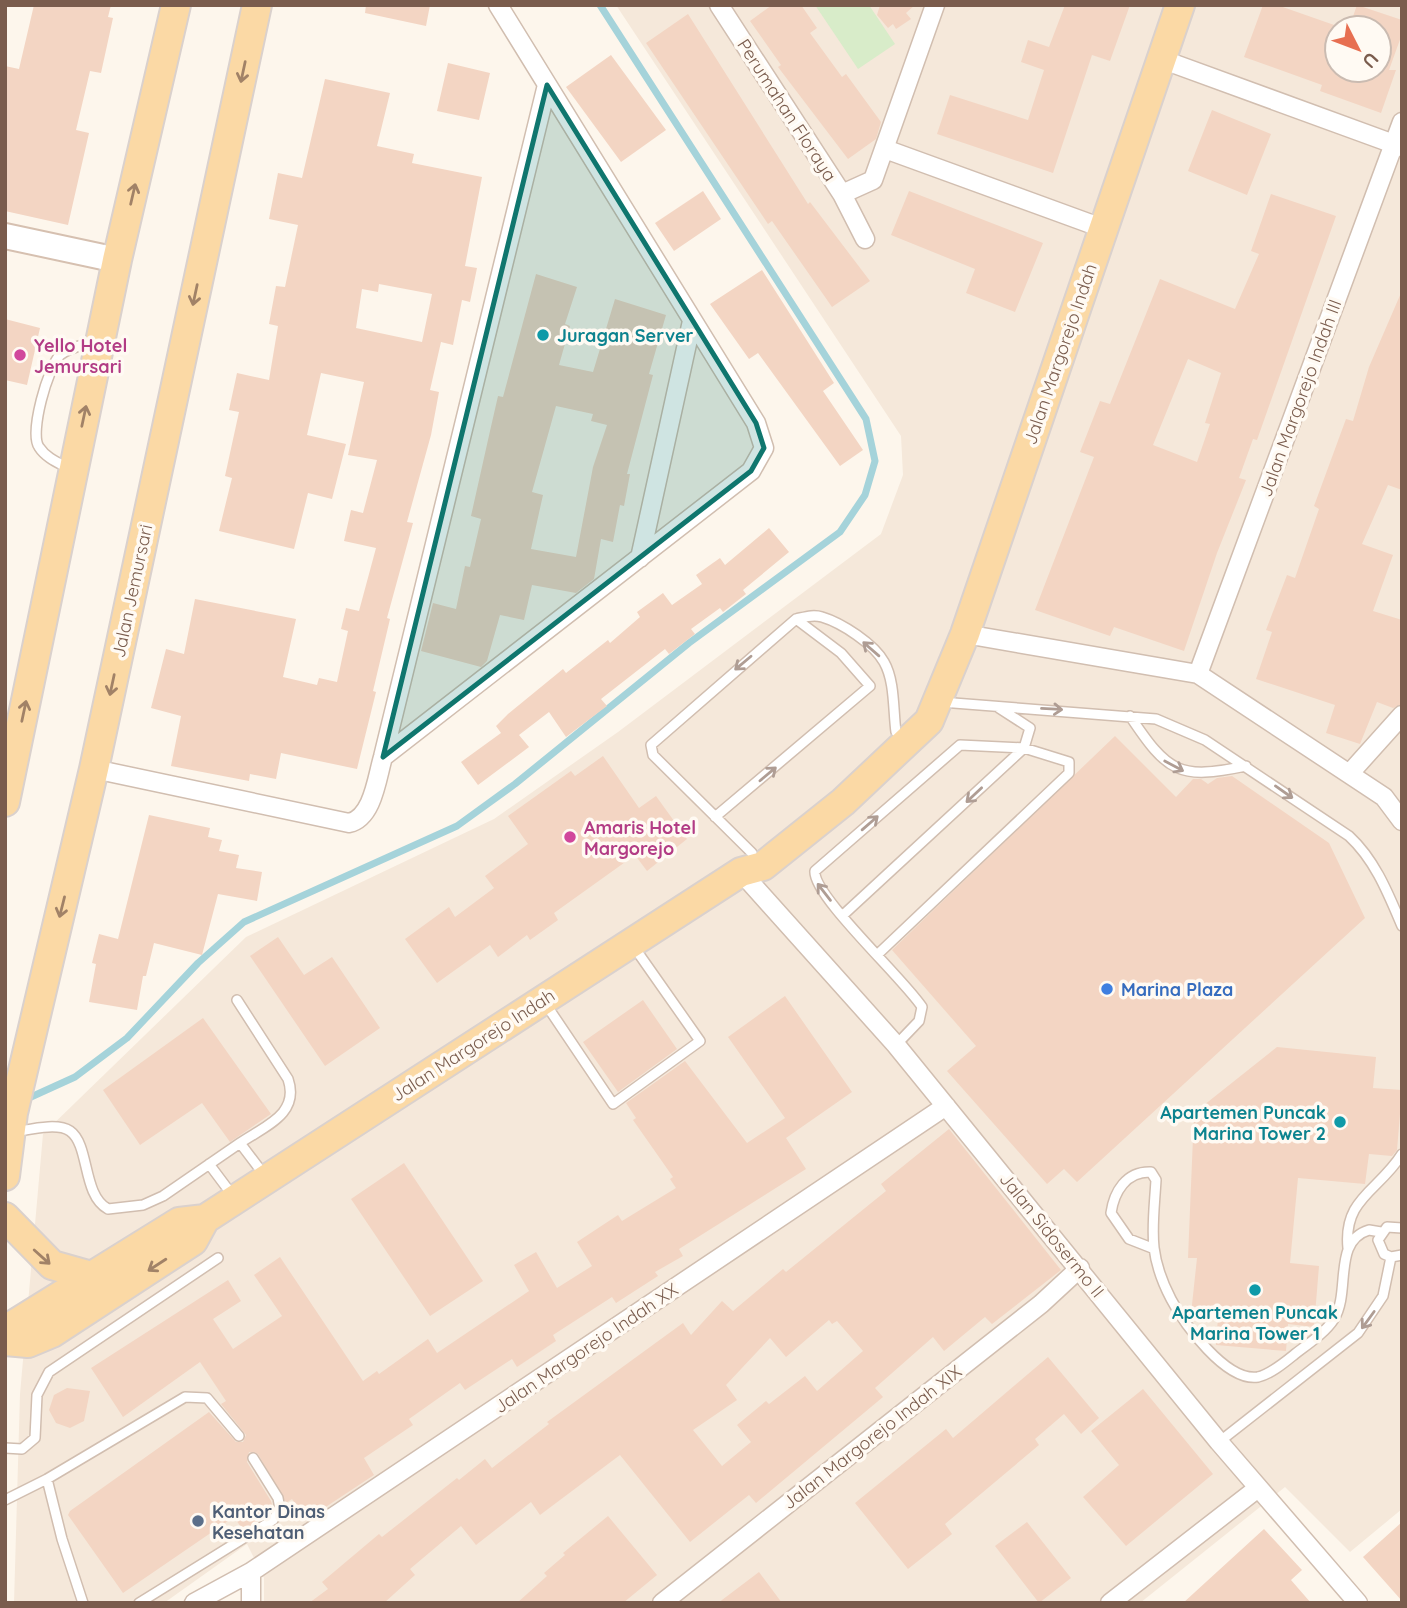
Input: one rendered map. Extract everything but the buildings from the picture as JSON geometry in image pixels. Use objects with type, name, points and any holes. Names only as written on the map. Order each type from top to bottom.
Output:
[{"type":"main road","points":[[5,802],[117,260],[176,5]]},
{"type":"main road","name":"Jalan Jemursari","points":[[5,1176],[11,1123],[94,769],[257,5]]},
{"type":"main road","name":"Jalan Margorejo Indah","points":[[746,863],[763,866],[843,802],[929,720],[965,634],[1180,5]]},
{"type":"main road","name":"Jalan Margorejo Indah","points":[[5,1330],[179,1222],[205,1219],[631,943],[746,863],[833,789],[918,711],[935,701]]},
{"type":"main road","points":[[5,1217],[52,1265],[91,1276]]},
{"type":"main road","name":"Jalan Margorejo Indah","points":[[5,1341],[28,1343],[52,1333],[193,1241],[205,1219]]},
{"type":"street","points":[[383,757],[751,471],[764,448],[756,424],[498,5]]},
{"type":"street","name":"Perumahan Floraya","points":[[719,5],[842,194],[873,180],[935,5]]},
{"type":"street","points":[[1161,58],[1398,145]]},
{"type":"street","points":[[94,769],[349,823],[360,820],[367,810],[383,757],[547,85]]},
{"type":"street","name":"Jalan Margorejo Indah III","points":[[1198,674],[1398,145],[1402,122]]},
{"type":"street","points":[[885,149],[1102,228]]},
{"type":"street","points":[[842,194],[865,239]]},
{"type":"street","points":[[5,236],[117,260]]},
{"type":"street","points":[[640,558],[692,321]]},
{"type":"street","points":[[965,634],[1198,674],[1384,797],[1402,821]]},
{"type":"street","points":[[1350,773],[1402,715]]},
{"type":"street","name":"Jalan Sidosermo II","points":[[746,863],[1080,1268],[1219,1442],[1357,1603]]},
{"type":"street","name":"Jalan Margorejo Indah XX","points":[[194,1603],[251,1572],[946,1106]]},
{"type":"street","name":"Jalan Margorejo Indah XIX","points":[[662,1603],[1041,1304],[1080,1268]]},
{"type":"street","points":[[1110,1603],[1258,1488]]},
{"type":"street","points":[[251,1572],[251,1603]]},
{"type":"lane","points":[[73,471],[42,451],[37,445],[34,430],[51,368],[59,356],[70,348],[101,340]]},
{"type":"lane","points":[[746,863],[715,817],[653,755],[652,743],[796,619],[810,615],[823,617],[870,646],[884,661],[890,676],[896,732]]},
{"type":"lane","points":[[715,817],[870,686],[841,653],[796,619]]},
{"type":"lane","points":[[935,701],[1130,716],[1174,725],[1246,766],[1349,836],[1363,849],[1386,888],[1402,926]]},
{"type":"lane","points":[[842,916],[1024,748],[1030,728],[997,707]]},
{"type":"lane","points":[[1130,716],[1150,746],[1164,761],[1183,771],[1206,774],[1246,766]]},
{"type":"lane","points":[[877,954],[1069,773],[1069,762],[1024,748],[960,745],[814,873],[816,882],[842,916],[918,1001],[923,1012],[919,1021],[896,1045]]},
{"type":"lane","points":[[543,1000],[613,1104],[700,1041],[631,943]]},
{"type":"lane","points":[[11,1123],[69,1130],[76,1140],[99,1202],[108,1209],[143,1205],[163,1196],[281,1114],[289,1105],[293,1093],[288,1079],[237,1000]]},
{"type":"lane","points":[[240,1143],[267,1178]]},
{"type":"lane","points":[[1348,1250],[1346,1230],[1351,1214],[1402,1154]]},
{"type":"lane","points":[[209,1164],[236,1199]]},
{"type":"lane","points":[[1152,1248],[1129,1239],[1111,1213],[1114,1198],[1125,1181],[1143,1172],[1150,1172],[1156,1180],[1152,1248],[1157,1274],[1176,1310],[1196,1336],[1236,1374],[1258,1377],[1276,1368],[1313,1341],[1334,1319],[1343,1300],[1344,1263],[1348,1250],[1362,1232],[1379,1236]]},
{"type":"lane","points":[[1402,1228],[1387,1227],[1379,1236],[1378,1248],[1391,1257],[1402,1255]]},
{"type":"lane","points":[[1219,1442],[1358,1333],[1383,1296],[1391,1257]]},
{"type":"lane","points":[[5,1448],[22,1449],[35,1438],[37,1395],[49,1372],[218,1258]]},
{"type":"lane","points":[[5,1500],[47,1479],[185,1397],[207,1398],[239,1436]]},
{"type":"lane","points":[[139,1603],[273,1520],[280,1510],[278,1498],[253,1458]]},
{"type":"lane","points":[[47,1479],[62,1539],[83,1603]]},
{"type":"highlighted area","points":[[547,85],[756,423],[764,448],[751,471],[383,757]]},
{"type":"shaded area","points":[[616,5],[1402,5],[1402,1509],[1350,1552],[1285,1487],[1140,1603],[264,1603],[264,1578],[247,1544],[164,1603],[14,1603],[20,1394],[43,1134],[246,937],[494,819],[618,732],[881,534],[903,475],[901,436]]},
{"type":"green space","points":[[815,5],[869,5],[895,44],[858,69]]},
{"type":"waterway","points":[[24,1096],[31,1097],[75,1077],[127,1038],[198,963],[244,922],[457,826],[515,784],[689,643],[840,532],[865,495],[875,461],[866,419],[600,5]]},
{"type":"place","name":"Juragan Server","points":[[543,335]]},
{"type":"place","name":"Yello Hotel Jemursari","points":[[20,355]]},
{"type":"place","name":"Amaris Hotel Margorejo","points":[[570,837]]},
{"type":"place","name":"Marina Plaza","points":[[1107,989]]},
{"type":"place","name":"Apartemen Puncak Marina Tower 2","points":[[1340,1122]]},
{"type":"place","name":"Apartemen Puncak Marina Tower 1","points":[[1255,1290]]},
{"type":"place","name":"Kantor Dinas Kesehatan","points":[[198,1521]]}]
